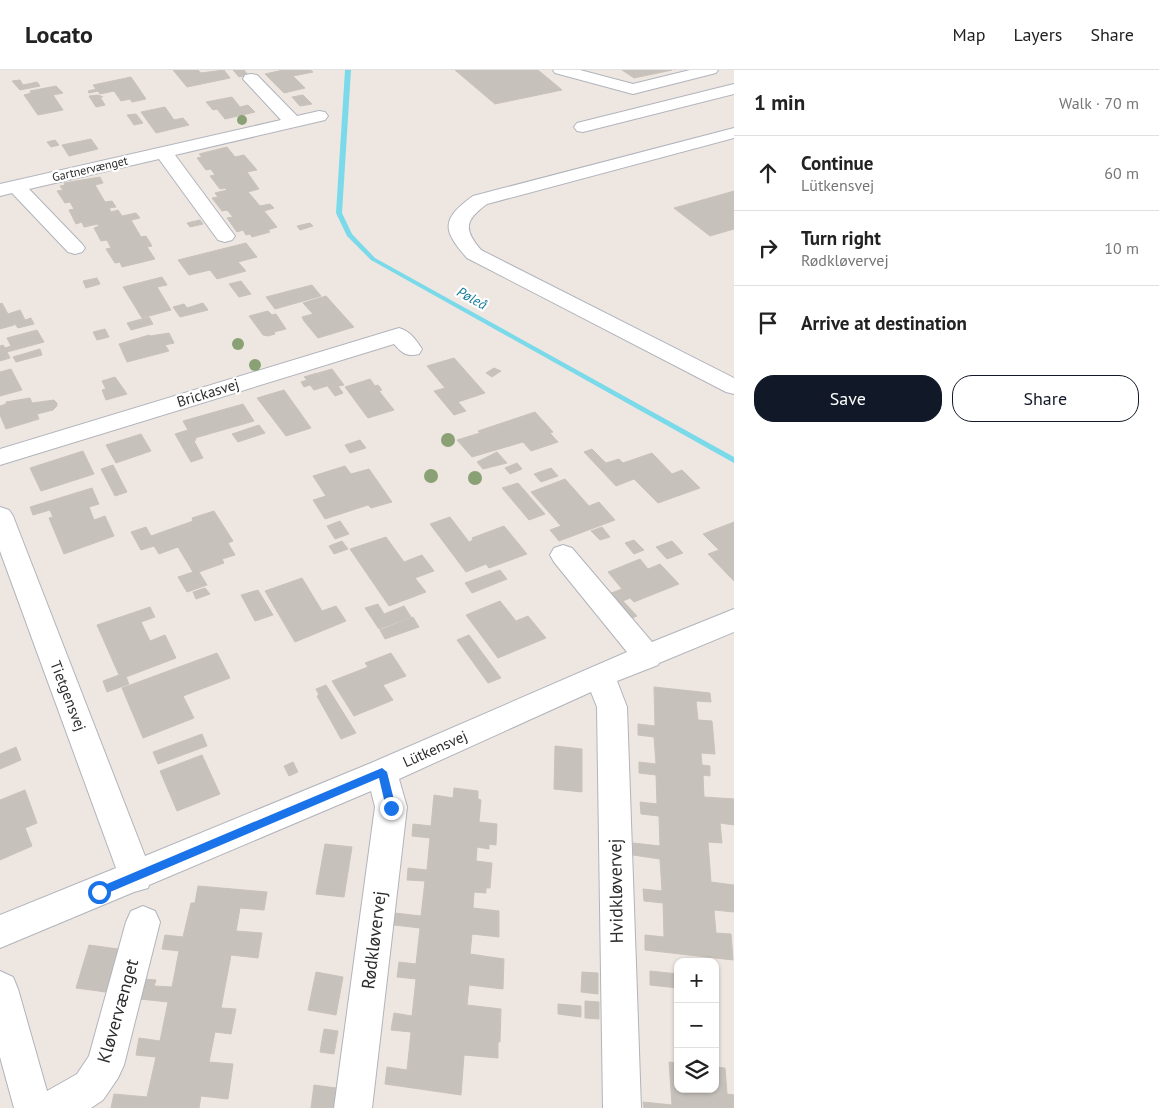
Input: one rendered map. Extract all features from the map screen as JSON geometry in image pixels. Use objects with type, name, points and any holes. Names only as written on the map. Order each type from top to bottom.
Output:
[{"type":"street","points":[[561,70],[633,89],[710,70]]},
{"type":"street","points":[[251,79],[293,122]]},
{"type":"street","points":[[583,127],[734,89]]},
{"type":"street","name":"Gartnervænget","points":[[8,188],[319,116]]},
{"type":"street","points":[[734,133],[480,200],[465,211],[458,225],[461,239],[474,254],[734,387]]},
{"type":"street","points":[[163,152],[225,236]]},
{"type":"street","name":"Gartnervænget","points":[[8,188],[75,248]]},
{"type":"street","name":"Brickasvej","points":[[0,456],[398,335],[411,349]]},
{"type":"street","name":"Tietgensvej","points":[[0,516],[136,877]]},
{"type":"street","points":[[562,556],[648,656]]},
{"type":"street","name":"Lütkensvej","points":[[0,932],[136,877],[382,772],[600,675],[734,620]]},
{"type":"street","name":"Hvidkløvervej","points":[[600,675],[612,707],[622,1108]]},
{"type":"street","name":"Rødkløvervej","points":[[353,1108],[391,808],[382,772]]},
{"type":"street","name":"Kløvervænget","points":[[55,1108],[90,1087],[105,1065],[143,922]]},
{"type":"street","points":[[0,989],[33,1108]]},
{"type":"building","points":[[173,70],[198,70],[201,73],[224,70],[230,78],[187,87]]},
{"type":"building","points":[[233,70],[244,70],[248,75],[239,77]]},
{"type":"building","points":[[283,70],[310,70],[313,72],[293,76],[305,88],[284,93],[265,74]]},
{"type":"building","points":[[455,70],[538,70],[562,90],[495,104]]},
{"type":"building","points":[[622,70],[672,70],[634,78]]},
{"type":"building","points":[[131,77],[146,99],[132,102],[130,99],[121,101],[114,91],[100,94],[98,91],[89,93],[88,91],[96,89],[93,85]]},
{"type":"building","points":[[20,80],[23,85],[37,82],[40,86],[20,90],[12,81]]},
{"type":"building","points":[[56,86],[63,93],[53,95],[63,110],[38,115],[24,95],[31,93],[30,91]]},
{"type":"building","points":[[98,95],[103,97],[100,97],[105,105],[96,107],[89,96]]},
{"type":"building","points":[[303,95],[312,104],[300,106],[292,97]]},
{"type":"building","points":[[232,97],[240,107],[248,105],[255,112],[225,119],[217,109],[213,110],[206,102]]},
{"type":"building","points":[[165,107],[174,120],[183,118],[189,125],[156,133],[141,112]]},
{"type":"building","points":[[136,114],[143,123],[134,125],[127,115]]},
{"type":"building","points":[[91,139],[98,149],[69,156],[62,145]]},
{"type":"building","points":[[55,140],[59,145],[51,147],[47,142]]},
{"type":"building","points":[[227,147],[235,157],[244,155],[257,170],[247,172],[259,189],[248,192],[260,206],[270,204],[274,208],[264,211],[277,227],[268,230],[270,232],[252,237],[250,234],[246,235],[243,230],[237,232],[227,218],[233,217],[227,210],[222,211],[212,198],[218,197],[215,193],[227,190],[225,188],[220,189],[210,176],[215,175],[211,169],[206,170],[197,158],[202,157],[199,154]]},
{"type":"building","points":[[100,177],[103,183],[95,185],[105,202],[112,201],[116,207],[109,208],[111,212],[118,210],[122,216],[136,213],[140,218],[131,220],[141,237],[146,236],[152,246],[147,247],[155,259],[122,267],[120,262],[115,263],[106,249],[111,248],[107,240],[101,241],[94,228],[99,226],[98,224],[84,227],[82,222],[76,224],[69,210],[74,209],[70,202],[65,203],[57,191],[63,190],[60,186],[65,185],[64,183]]},
{"type":"building","points":[[734,191],[734,229],[710,236],[674,208]]},
{"type":"building","points":[[200,220],[203,224],[190,227],[187,223]]},
{"type":"building","points":[[310,223],[313,226],[300,230],[297,226]]},
{"type":"building","points":[[246,243],[257,257],[238,262],[246,271],[217,279],[210,270],[189,275],[178,260]]},
{"type":"building","points":[[162,277],[167,285],[157,287],[171,310],[142,318],[123,287]]},
{"type":"building","points":[[97,278],[100,284],[86,288],[83,281]]},
{"type":"building","points":[[241,281],[251,294],[239,297],[229,284]]},
{"type":"building","points":[[312,285],[321,296],[275,309],[266,297]]},
{"type":"building","points":[[326,296],[354,327],[318,338],[302,317],[313,314],[303,303]]},
{"type":"building","points":[[2,303],[8,314],[20,310],[25,320],[31,318],[34,324],[18,328],[14,323],[14,325],[0,329],[0,304]]},
{"type":"building","points":[[203,303],[208,310],[180,317],[173,307],[184,304],[187,308]]},
{"type":"building","points":[[268,311],[272,315],[276,314],[286,329],[274,332],[275,334],[268,336],[263,335],[249,316]]},
{"type":"building","points":[[149,317],[153,324],[131,330],[127,323]]},
{"type":"building","points":[[105,329],[109,337],[97,340],[93,332]]},
{"type":"building","points":[[37,330],[44,342],[7,352],[10,358],[0,361],[0,346],[3,345],[5,348],[11,346],[7,338]]},
{"type":"building","points":[[169,333],[174,343],[165,345],[169,351],[127,362],[119,344],[149,335]]},
{"type":"building","points":[[40,349],[42,355],[16,362],[13,357]]},
{"type":"building","points":[[454,358],[485,393],[458,402],[466,411],[454,415],[434,391],[445,388],[427,366]]},
{"type":"building","points":[[494,368],[501,371],[492,377],[486,373]]},
{"type":"building","points":[[11,369],[22,390],[0,396],[0,372]]},
{"type":"building","points":[[332,369],[344,385],[338,386],[343,393],[335,396],[318,373]]},
{"type":"building","points":[[317,373],[327,386],[314,390],[310,385],[304,387],[301,382],[307,380],[304,377]]},
{"type":"building","points":[[115,377],[127,394],[106,400],[102,390],[106,389],[102,381]]},
{"type":"building","points":[[370,379],[375,386],[378,385],[382,390],[379,391],[394,410],[368,418],[345,387]]},
{"type":"building","points":[[284,390],[311,428],[286,436],[257,398]]},
{"type":"building","points":[[30,398],[32,403],[54,400],[57,406],[53,410],[37,414],[39,419],[6,429],[0,415],[0,406],[6,404],[6,402]]},
{"type":"building","points":[[243,404],[254,421],[195,438],[196,440],[194,441],[203,458],[191,462],[175,434],[188,430],[183,421]]},
{"type":"building","points":[[535,412],[553,432],[550,433],[558,442],[531,451],[523,442],[472,457],[457,440],[480,433],[478,431]]},
{"type":"building","points":[[259,425],[265,433],[238,442],[232,434]]},
{"type":"building","points":[[141,434],[151,451],[116,463],[106,445]]},
{"type":"building","points":[[360,440],[366,448],[350,453],[345,445]]},
{"type":"building","points":[[592,449],[606,463],[619,459],[623,463],[652,453],[672,474],[682,470],[700,488],[658,503],[634,479],[616,486],[584,452]]},
{"type":"building","points":[[83,451],[94,474],[41,491],[30,468]]},
{"type":"building","points":[[497,452],[507,463],[483,469],[477,462]]},
{"type":"building","points":[[517,463],[522,469],[510,474],[505,468]]},
{"type":"building","points":[[113,465],[127,492],[115,496],[101,469]]},
{"type":"building","points":[[345,466],[351,474],[369,469],[392,502],[371,508],[368,505],[325,519],[313,500],[326,496],[313,476]]},
{"type":"building","points":[[551,468],[558,476],[541,482],[534,474]]},
{"type":"building","points":[[565,479],[589,506],[599,502],[615,520],[559,541],[550,530],[561,526],[531,492]]},
{"type":"building","points":[[518,483],[545,514],[529,520],[502,488]]},
{"type":"building","points":[[92,488],[99,504],[89,507],[94,520],[105,516],[114,536],[64,554],[49,518],[53,517],[50,510],[33,515],[30,507]]},
{"type":"building","points":[[214,511],[233,541],[228,543],[235,555],[222,559],[224,563],[199,572],[207,585],[187,592],[178,577],[193,572],[178,547],[159,554],[154,546],[141,550],[131,532],[146,527],[151,536],[193,521],[192,518]]},
{"type":"building","points":[[450,517],[469,542],[473,540],[472,538],[504,526],[527,554],[489,568],[486,564],[466,572],[430,524]]},
{"type":"building","points":[[340,521],[349,534],[335,539],[327,526]]},
{"type":"building","points":[[734,522],[734,581],[708,554],[719,550],[703,534]]},
{"type":"building","points":[[602,527],[610,537],[600,540],[591,531]]},
{"type":"building","points":[[386,537],[404,562],[422,555],[434,571],[415,578],[426,592],[389,606],[350,549]]},
{"type":"building","points":[[634,540],[644,550],[634,554],[625,543]]},
{"type":"building","points":[[342,541],[348,549],[334,554],[329,546]]},
{"type":"building","points":[[672,541],[683,553],[667,559],[656,547]]},
{"type":"building","points":[[640,559],[648,569],[660,564],[679,584],[634,602],[630,598],[623,601],[637,616],[625,621],[603,596],[622,589],[608,572]]},
{"type":"building","points":[[500,570],[507,579],[472,593],[465,583]]},
{"type":"building","points":[[302,578],[322,611],[336,606],[346,621],[295,642],[265,591]]},
{"type":"building","points":[[205,588],[210,594],[196,599],[193,592]]},
{"type":"building","points":[[258,590],[273,615],[255,621],[241,595]]},
{"type":"building","points":[[500,601],[516,621],[528,616],[546,638],[498,658],[466,615]]},
{"type":"building","points":[[378,604],[384,614],[404,606],[411,617],[379,629],[365,608]]},
{"type":"building","points":[[150,607],[155,617],[141,622],[150,641],[165,635],[176,658],[126,677],[129,684],[107,692],[103,681],[119,675],[97,625]]},
{"type":"building","points":[[413,617],[419,627],[385,639],[380,630]]},
{"type":"building","points":[[469,635],[501,678],[488,683],[457,640]]},
{"type":"building","points":[[217,653],[230,678],[183,696],[194,718],[143,738],[122,688]]},
{"type":"building","points":[[391,653],[406,676],[383,685],[393,700],[354,716],[332,681],[368,667],[365,663]]},
{"type":"building","points":[[326,685],[356,733],[341,739],[317,696],[319,695],[316,689]]},
{"type":"building","points":[[654,687],[710,693],[711,702],[696,701],[698,720],[712,721],[715,754],[701,753],[702,765],[710,766],[710,776],[703,775],[704,797],[734,799],[734,825],[720,823],[722,843],[708,842],[711,882],[734,885],[734,912],[714,910],[716,933],[731,934],[733,960],[645,950],[645,935],[664,937],[663,903],[644,901],[643,889],[662,891],[660,859],[633,855],[633,843],[660,846],[659,816],[641,814],[640,802],[657,804],[656,775],[639,773],[639,762],[656,764],[654,737],[638,735],[638,724],[655,726]]},
{"type":"building","points":[[202,734],[207,746],[158,764],[153,752]]},
{"type":"building","points":[[555,746],[582,749],[582,792],[554,789]]},
{"type":"building","points":[[16,747],[21,760],[0,769],[0,754]]},
{"type":"building","points":[[202,755],[220,794],[177,811],[160,771]]},
{"type":"building","points":[[293,762],[298,772],[289,776],[284,766]]},
{"type":"building","points":[[454,788],[478,791],[478,799],[481,800],[479,822],[497,824],[496,845],[489,844],[489,849],[477,847],[476,861],[492,863],[490,888],[486,888],[486,893],[474,892],[473,908],[499,911],[499,937],[472,934],[470,954],[504,959],[503,989],[469,985],[467,1005],[501,1009],[500,1042],[498,1042],[498,1058],[464,1055],[461,1095],[385,1084],[387,1067],[407,1070],[411,1032],[391,1030],[394,1013],[412,1016],[416,979],[397,977],[399,962],[416,964],[420,928],[394,925],[395,913],[421,916],[425,881],[407,880],[408,868],[427,870],[430,838],[412,836],[413,824],[431,826],[434,795],[453,798]]},
{"type":"building","points":[[25,790],[37,823],[25,828],[32,846],[0,860],[0,800]]},
{"type":"building","points":[[325,844],[352,847],[344,897],[316,894]]},
{"type":"building","points":[[198,886],[267,892],[264,910],[240,908],[236,931],[262,933],[258,958],[231,955],[221,1008],[236,1009],[231,1034],[215,1032],[209,1062],[233,1064],[228,1099],[201,1096],[199,1108],[111,1108],[114,1094],[147,1097],[156,1057],[136,1055],[139,1038],[160,1041],[168,1002],[140,999],[144,979],[156,980],[154,986],[172,987],[179,951],[162,949],[165,935],[183,937],[191,903],[195,903]]},
{"type":"building","points":[[89,945],[118,949],[106,992],[76,988]]},
{"type":"building","points":[[650,971],[674,974],[674,988],[650,985]]},
{"type":"building","points":[[316,972],[343,977],[336,1015],[308,1010]]},
{"type":"building","points":[[582,972],[598,973],[598,994],[581,992]]},
{"type":"building","points":[[585,1001],[599,1002],[599,1019],[585,1018]]},
{"type":"building","points":[[558,1004],[581,1006],[581,1017],[558,1014]]},
{"type":"building","points":[[324,1029],[338,1031],[334,1054],[320,1052]]},
{"type":"building","points":[[669,1062],[674,1063],[674,1093],[719,1093],[719,1067],[725,1068],[727,1094],[734,1095],[734,1108],[644,1108],[643,1102],[672,1105]]},
{"type":"building","points":[[314,1085],[336,1088],[333,1108],[311,1108]]},
{"type":"waterway","name":"Pøleå","points":[[348,70],[339,213],[349,235],[373,259],[734,460]]},
{"type":"route","points":[[99,892],[382,772],[391,808]]}]
